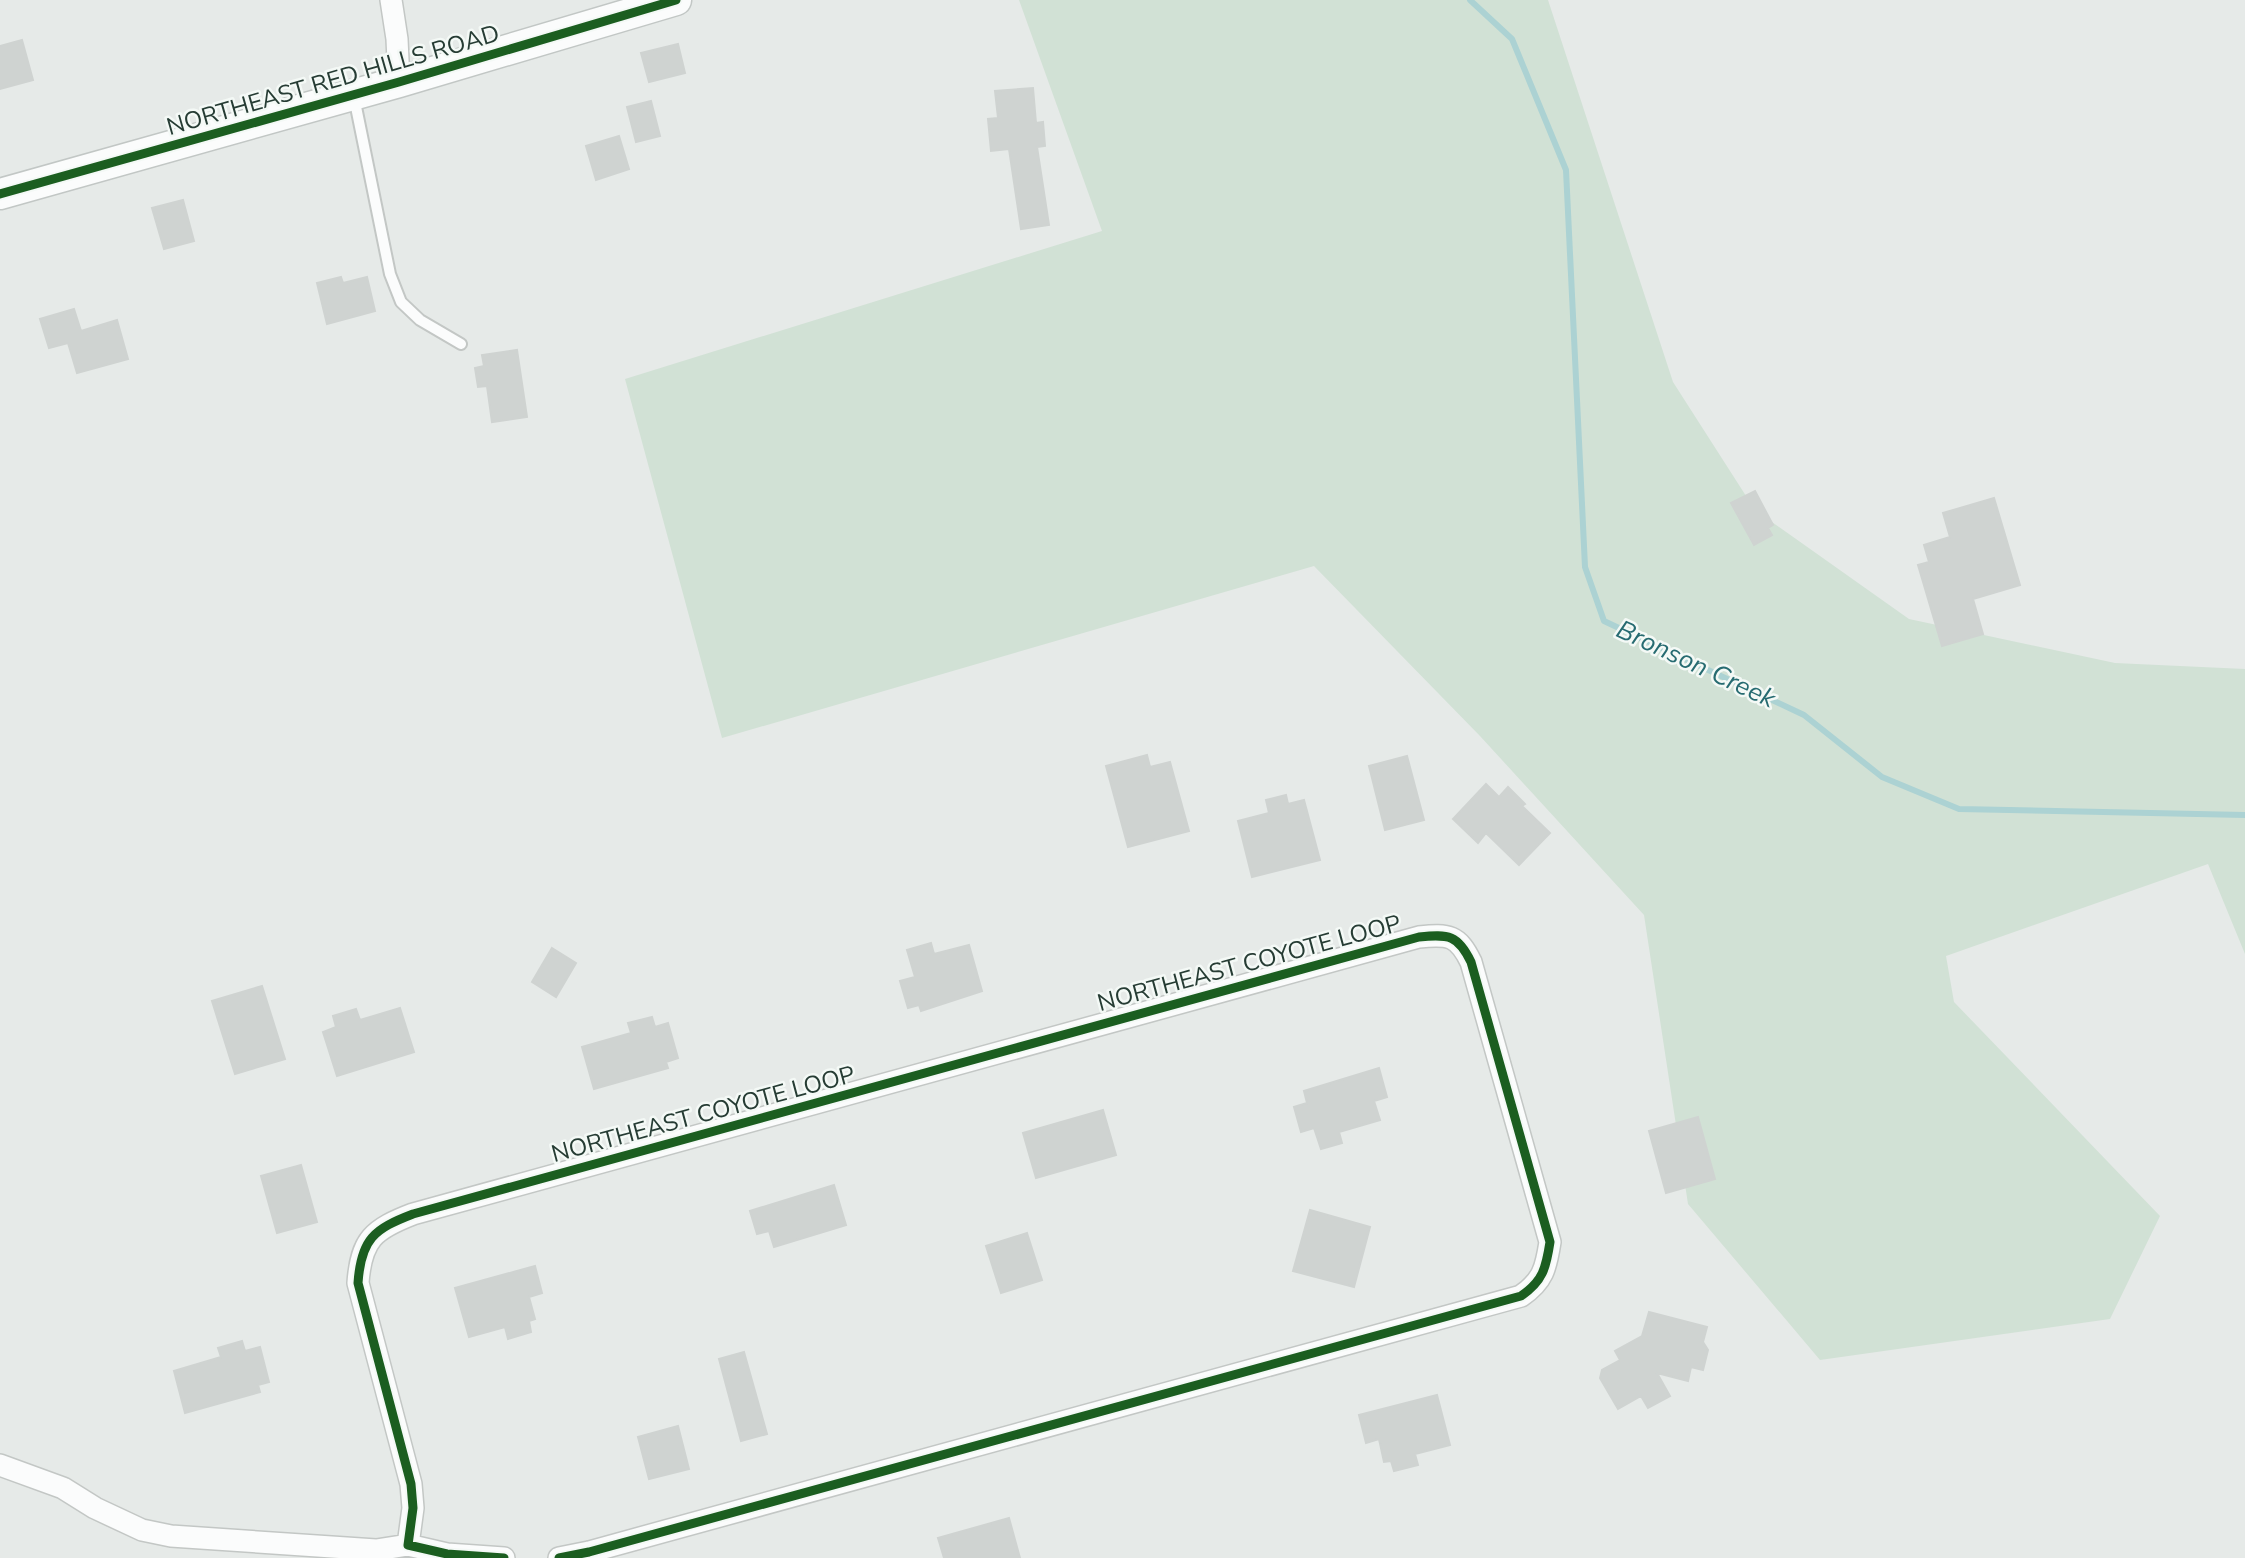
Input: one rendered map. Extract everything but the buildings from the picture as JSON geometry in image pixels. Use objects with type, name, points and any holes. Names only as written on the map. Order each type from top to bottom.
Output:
[{"type":"street","points":[[391,0],[399,82]]},
{"type":"street","name":"NORTHEAST RED HILLS ROAD","points":[[0,194],[354,95],[676,0]]},
{"type":"street","name":"NORTHEAST COYOTE LOOP","points":[[408,1545],[413,1508],[411,1484],[358,1283],[363,1249],[372,1236],[388,1223],[1419,936],[1453,937],[1463,945],[1472,962],[1550,1242],[1544,1272],[1534,1287],[1521,1296],[559,1558]]},
{"type":"street","points":[[0,1465],[63,1488],[121,1521],[161,1534],[376,1549],[408,1545],[447,1554],[504,1558]]},
{"type":"lane","points":[[354,95],[390,274],[401,302],[420,320],[461,344]]},
{"type":"green space","points":[[1019,0],[1548,0],[1673,382],[1755,510],[1909,619],[2115,663],[2245,669],[2245,954],[2208,864],[1946,956],[1954,1002],[2160,1216],[2110,1319],[1820,1360],[1688,1204],[1644,915],[1480,736],[1314,566],[722,738],[625,379],[1102,231]]},
{"type":"waterway","name":"Bronson Creek","points":[[1470,0],[1512,39],[1566,170],[1585,567],[1604,621],[1804,715],[1882,777],[1959,809],[2245,815]]},
{"type":"cycle path","points":[[0,194],[399,82],[676,0]]},
{"type":"cycle path","points":[[504,1558],[447,1554],[408,1545],[413,1508],[411,1484],[358,1283],[366,1246],[388,1225],[413,1214],[1419,937],[1445,936],[1462,946],[1471,962],[1550,1242],[1539,1279],[1521,1296],[559,1558]]}]
